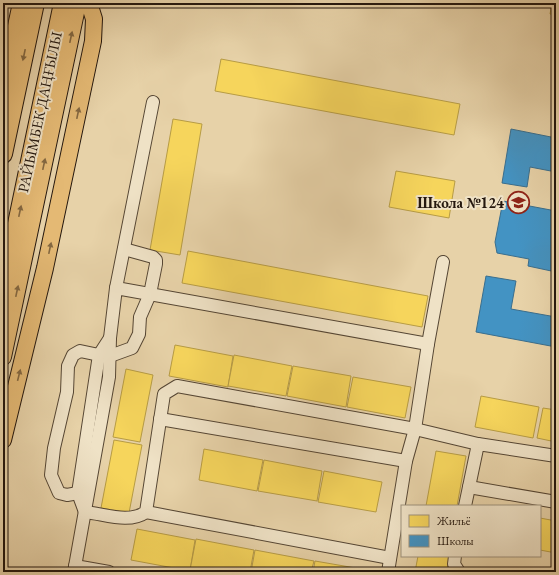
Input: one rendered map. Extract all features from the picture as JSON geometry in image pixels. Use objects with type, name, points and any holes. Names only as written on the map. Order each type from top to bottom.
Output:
[{"type":"highway","name":"РАЙЫМБЕК ДАҢҒЫЛЫ","points":[[3,154],[34,3]]},
{"type":"highway","name":"РАЙЫМБЕК ДАҢҒЫЛЫ","points":[[3,291],[63,3]]},
{"type":"main road","points":[[3,87],[20,3]]},
{"type":"main road","points":[[3,357],[78,3]]},
{"type":"main road","points":[[3,440],[45,268],[93,41],[94,19],[89,3]]},
{"type":"street","points":[[85,512],[78,493],[105,355],[110,338],[116,288],[153,102]]},
{"type":"street","points":[[78,493],[66,495],[59,493],[51,475],[54,448],[67,392],[68,366],[73,355],[80,351],[105,355],[132,348],[139,334],[140,317],[150,294],[156,260],[153,257],[124,250]]},
{"type":"street","points":[[388,572],[406,461],[415,429],[428,344],[443,262]]},
{"type":"street","points":[[116,288],[428,344]]},
{"type":"street","points":[[105,355],[109,377],[74,569],[109,572]]},
{"type":"street","points":[[85,512],[128,518],[139,517],[146,512],[164,394],[177,386],[415,429],[478,444],[556,456]]},
{"type":"street","points":[[160,419],[406,461]]},
{"type":"street","points":[[465,505],[478,444]]},
{"type":"street","points":[[469,487],[556,502]]},
{"type":"street","points":[[146,512],[390,558]]},
{"type":"street","points":[[455,557],[454,564],[459,572]]},
{"type":"building: Жильё","points":[[552,3],[556,3],[556,15],[550,14]]},
{"type":"building: Жильё","points":[[221,59],[460,104],[454,135],[215,91]]},
{"type":"building: Жильё","points":[[173,119],[202,124],[180,255],[150,250]]},
{"type":"building: Жильё","points":[[396,171],[455,181],[449,218],[389,207]]},
{"type":"building: Жильё","points":[[188,251],[428,296],[422,327],[182,283]]},
{"type":"building: Жильё","points":[[175,345],[233,356],[228,387],[169,376]]},
{"type":"building: Жильё","points":[[234,355],[292,366],[286,396],[228,386]]},
{"type":"building: Жильё","points":[[293,366],[351,376],[346,407],[287,396]]},
{"type":"building: Жильё","points":[[126,369],[153,375],[140,442],[113,437]]},
{"type":"building: Жильё","points":[[353,377],[411,387],[405,418],[347,407]]},
{"type":"building: Жильё","points":[[481,396],[539,407],[533,438],[475,427]]},
{"type":"building: Жильё","points":[[543,408],[556,410],[556,442],[537,438]]},
{"type":"building: Жильё","points":[[114,440],[142,445],[129,513],[101,508]]},
{"type":"building: Жильё","points":[[204,449],[263,460],[257,491],[199,480]]},
{"type":"building: Жильё","points":[[436,451],[466,456],[457,505],[426,505]]},
{"type":"building: Жильё","points":[[264,460],[322,471],[317,501],[258,491]]},
{"type":"building: Жильё","points":[[324,471],[382,482],[376,512],[318,502]]},
{"type":"building: Жильё","points":[[541,518],[556,521],[556,553],[541,550]]},
{"type":"building: Жильё","points":[[137,529],[195,540],[190,571],[131,560]]},
{"type":"building: Жильё","points":[[196,539],[254,550],[250,572],[200,572],[190,570]]},
{"type":"building: Жильё","points":[[255,550],[314,561],[311,572],[251,572]]},
{"type":"building: Жильё","points":[[418,557],[450,557],[447,572],[415,572]]},
{"type":"building: Жильё","points":[[315,561],[373,571],[373,572],[313,572]]},
{"type":"building: Школы","name":"Школа №124","points":[[511,129],[556,138],[556,172],[530,167],[527,187],[502,183]]},
{"type":"building: Школы","name":"Школа №124","points":[[503,201],[556,211],[556,272],[528,266],[529,259],[497,253],[495,242]]},
{"type":"building: Школы","points":[[486,276],[516,281],[511,309],[556,317],[556,347],[476,332]]},
{"type":"place","name":"Школа №124","points":[[519,203]]}]
